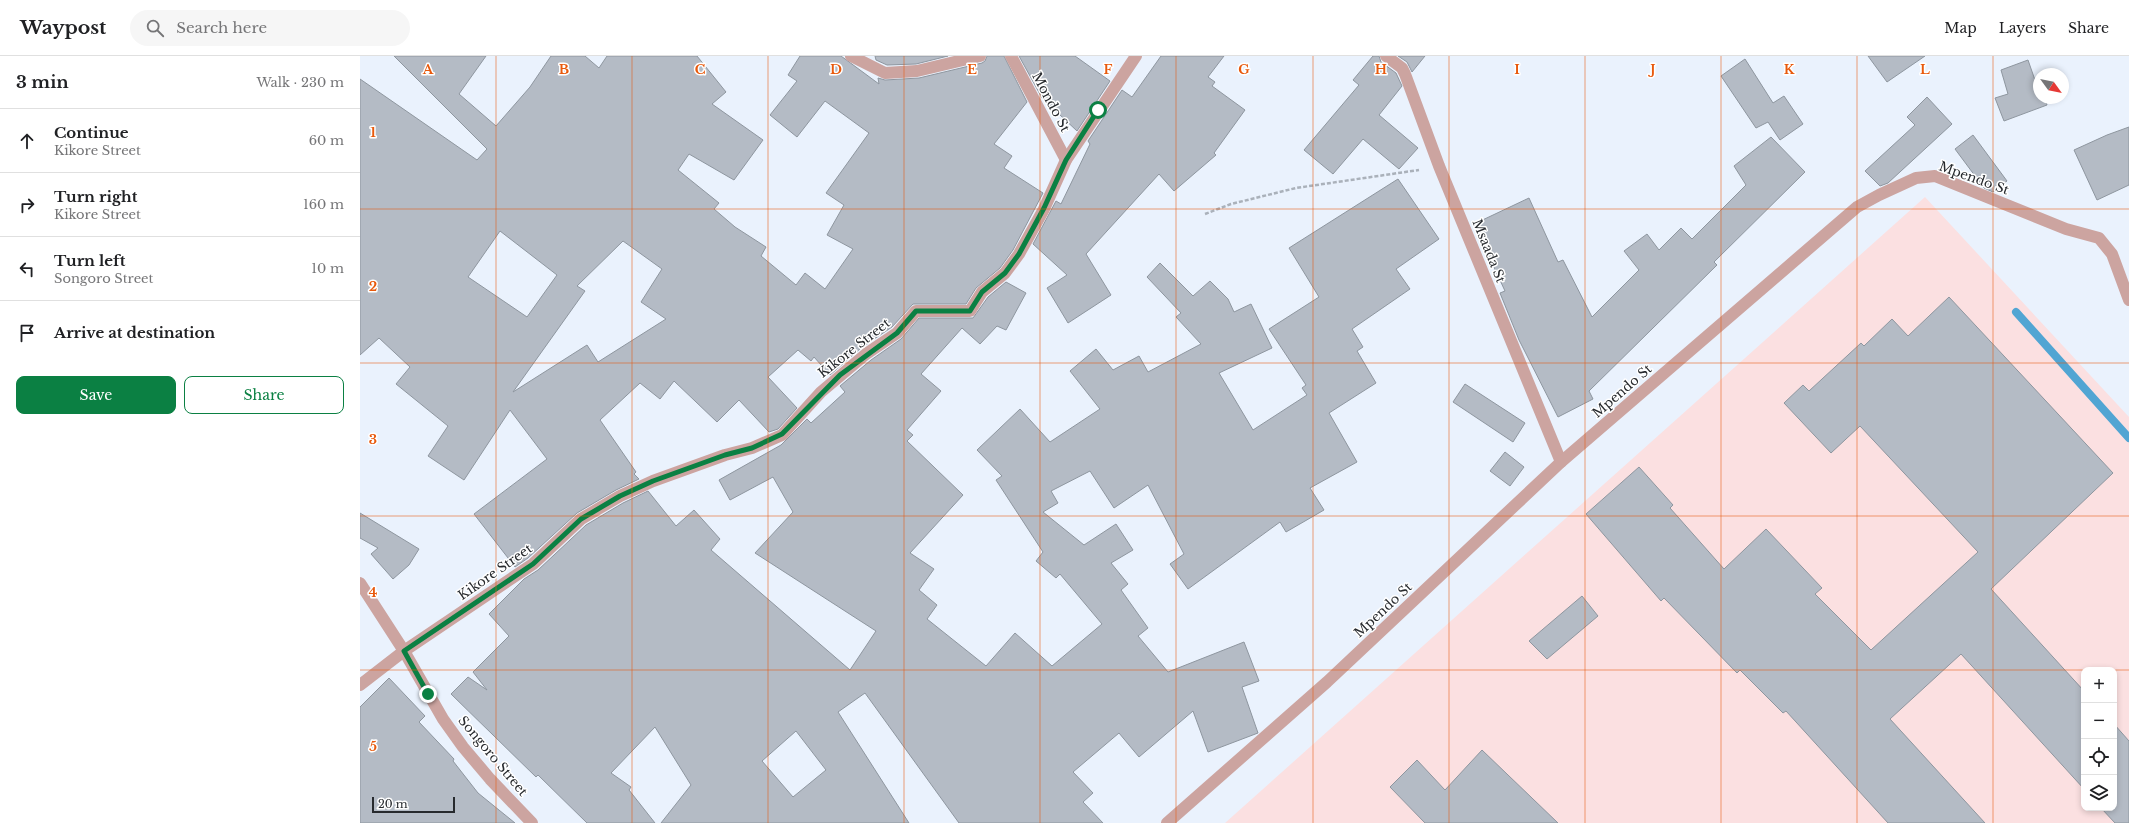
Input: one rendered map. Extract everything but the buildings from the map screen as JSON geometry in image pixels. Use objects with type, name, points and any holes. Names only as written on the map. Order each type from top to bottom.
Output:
[{"type":"street","points":[[852,56],[885,73],[917,71],[980,56]]},
{"type":"street","name":"Mondo St","points":[[1011,56],[1066,160]]},
{"type":"street","name":"Kikore Street","points":[[404,651],[533,564],[581,519],[620,496],[653,481],[725,455],[752,448],[782,434],[826,388],[866,354],[897,333],[916,311],[970,311],[982,292],[1005,273],[1019,254],[1044,208],[1066,160],[1136,56]]},
{"type":"street","name":"Msaada St","points":[[1386,56],[1402,68],[1405,74],[1439,166],[1561,462]]},
{"type":"street","name":"Mpendo St","points":[[1167,823],[1327,682],[1561,462],[1857,208],[1879,195],[1916,178],[1935,176],[2066,229],[2099,238],[2112,254],[2129,300]]},
{"type":"street","name":"Songoro Street","points":[[360,583],[463,747],[490,779],[532,823]]},
{"type":"street","points":[[360,685],[404,651]]},
{"type":"path","points":[[1205,214],[1231,204],[1296,188],[1439,166]]},
{"type":"shaded area","points":[[1925,197],[2129,417],[2129,823],[1225,823]]},
{"type":"waterway","points":[[2016,312],[2129,438]]},
{"type":"route","points":[[428,694],[404,651],[533,564],[581,519],[620,496],[653,481],[725,455],[752,448],[782,434],[821,392],[866,354],[897,333],[916,311],[970,311],[982,292],[1005,273],[1019,254],[1044,208],[1066,160],[1098,110]]}]
